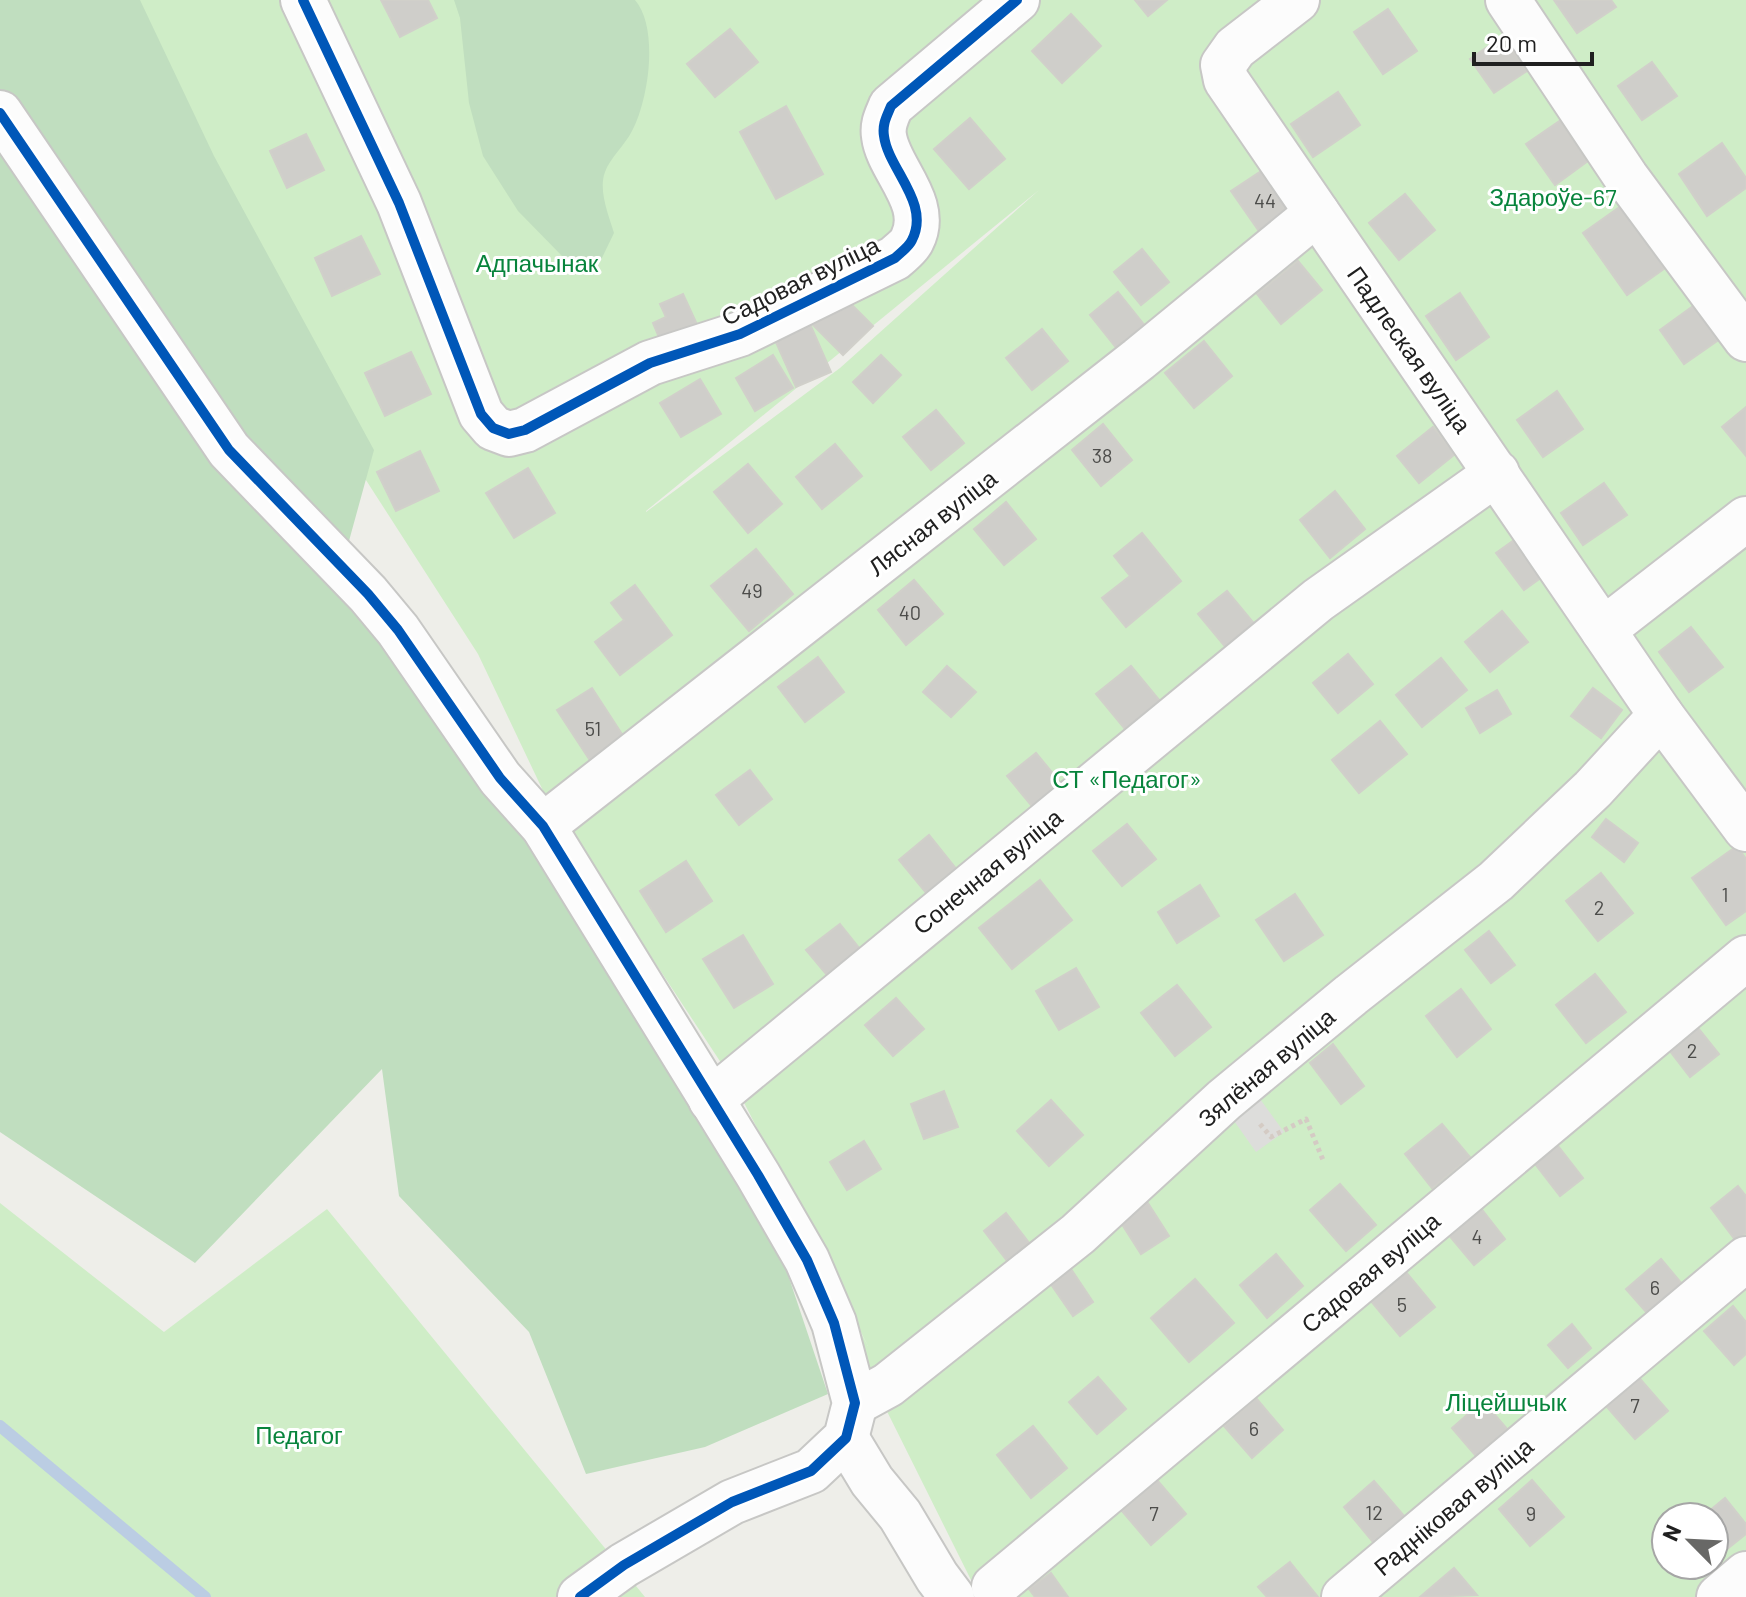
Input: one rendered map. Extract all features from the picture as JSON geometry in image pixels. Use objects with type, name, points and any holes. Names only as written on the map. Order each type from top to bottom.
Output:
[{"type":"street","name":"Садовая вуліца","points":[[303,0],[399,203],[481,414],[493,428],[509,434],[561,413],[650,363],[740,334],[895,258],[912,241],[917,219],[913,201],[884,137],[884,122],[891,106],[1017,0]]},
{"type":"street","name":"Падлеская вуліца","points":[[1297,0],[1235,48],[1223,65],[1226,80],[1661,715],[1746,829]]},
{"type":"street","points":[[1508,0],[1626,177],[1746,339]]},
{"type":"street","points":[[0,113],[229,450],[368,594],[398,630],[500,778],[543,826],[807,1260],[834,1323],[851,1420],[872,1481],[900,1515],[952,1597]]},
{"type":"street","name":"Лясная вуліца","points":[[543,826],[1139,359],[1317,213]]},
{"type":"street","name":"Сонечная вуліца","points":[[711,1100],[1318,600],[1497,473]]},
{"type":"street","points":[[1603,630],[1746,519]]},
{"type":"street","name":"Зялёная вуліца","points":[[580,1597],[624,1565],[732,1502],[811,1471],[851,1420],[888,1385],[1078,1234],[1224,1100],[1496,881],[1593,789],[1661,715]]},
{"type":"street","name":"Садовая вуліца","points":[[994,1587],[1746,958]]},
{"type":"street","name":"Радніковая вуліца","points":[[1344,1597],[1746,1259]]},
{"type":"street","points":[[1719,1597],[1746,1574]]},
{"type":"path","points":[[1224,1100],[1245,1105],[1271,1137],[1306,1119],[1323,1160]]},
{"type":"green space","points":[[0,0],[140,0],[214,156],[374,450],[341,570],[724,1084],[828,1394],[705,1447],[586,1474],[529,1332],[399,1196],[382,1069],[195,1263],[0,1132]]},
{"type":"green space","name":"СТ «Педагог»","points":[[88,0],[1746,0],[1746,943],[973,1584],[724,1084],[868,1346],[733,1081],[546,797],[478,654],[212,241]],"holes":[[[1039,190],[840,368],[646,512]]]},
{"type":"green space","points":[[454,0],[635,0],[642,12],[649,45],[647,83],[632,131],[610,162],[603,179],[603,195],[614,233],[599,264],[563,257],[518,211],[483,156],[469,103],[460,18]]},
{"type":"green space","name":"Ліцейшчык","points":[[1746,948],[1746,1597],[982,1597]]},
{"type":"green space","name":"Педагог","points":[[0,1203],[164,1332],[327,1209],[645,1597],[0,1597]]},
{"type":"shaded area","points":[[1260,1099],[1284,1132],[1256,1152],[1232,1118]]},
{"type":"building","points":[[381,0],[428,0],[437,18],[400,37]]},
{"type":"building","points":[[1135,0],[1167,0],[1148,16]]},
{"type":"building","points":[[1554,0],[1611,0],[1616,7],[1577,33]]},
{"type":"building","points":[[1388,9],[1417,51],[1383,74],[1354,32]]},
{"type":"building","points":[[1071,14],[1101,46],[1062,83],[1032,51]]},
{"type":"building","points":[[730,29],[758,62],[715,97],[687,64]]},
{"type":"building","points":[[1503,36],[1527,71],[1494,93],[1470,59]]},
{"type":"building","points":[[1652,62],[1677,96],[1642,120],[1618,86]]},
{"type":"building","points":[[1338,92],[1360,125],[1313,157],[1291,124]]},
{"type":"building","points":[[786,106],[823,174],[776,199],[740,132]]},
{"type":"building","points":[[970,118],[1005,159],[969,189],[934,149]]},
{"type":"building","points":[[1564,118],[1592,158],[1555,185],[1526,144]]},
{"type":"building","points":[[306,134],[324,170],[287,188],[270,151]]},
{"type":"building","points":[[1722,143],[1746,178],[1746,188],[1707,216],[1679,174]]},
{"type":"building","points":[[1269,166],[1298,209],[1261,234],[1231,191]]},
{"type":"building","points":[[1405,194],[1435,230],[1399,260],[1369,223]]},
{"type":"building","points":[[1624,204],[1668,266],[1627,295],[1583,233]]},
{"type":"building","points":[[361,236],[380,274],[332,296],[315,258]]},
{"type":"building","points":[[1142,249],[1169,282],[1141,305],[1114,272]]},
{"type":"building","points":[[1298,261],[1322,290],[1281,324],[1257,294]]},
{"type":"building","points":[[1118,292],[1146,327],[1118,350],[1090,315]]},
{"type":"building","points":[[840,293],[873,326],[843,355],[810,322]]},
{"type":"building","points":[[1460,293],[1489,337],[1456,360],[1426,316]]},
{"type":"building","points":[[683,294],[700,331],[663,347],[653,323],[666,317],[660,304]]},
{"type":"building","points":[[1696,304],[1720,339],[1684,364],[1660,330]]},
{"type":"building","points":[[810,324],[831,372],[796,387],[775,340]]},
{"type":"building","points":[[1042,329],[1068,361],[1032,390],[1006,358]]},
{"type":"building","points":[[1204,341],[1232,376],[1194,408],[1165,373]]},
{"type":"building","points":[[411,352],[431,394],[385,416],[365,373]]},
{"type":"building","points":[[773,355],[793,388],[755,411],[736,378]]},
{"type":"building","points":[[881,355],[901,375],[873,403],[853,382]]},
{"type":"building","points":[[700,379],[721,414],[681,437],[660,403]]},
{"type":"building","points":[[1557,391],[1583,429],[1543,457],[1517,420]]},
{"type":"building","points":[[1746,407],[1746,456],[1722,427]]},
{"type":"building","points":[[936,410],[964,443],[931,470],[903,437]]},
{"type":"building","points":[[1103,424],[1132,460],[1101,486],[1072,450]]},
{"type":"building","points":[[1433,427],[1455,454],[1419,483],[1397,456]]},
{"type":"building","points":[[835,444],[862,476],[822,509],[796,477]]},
{"type":"building","points":[[420,451],[439,491],[396,511],[377,472]]},
{"type":"building","points":[[748,464],[782,504],[748,533],[714,492]]},
{"type":"building","points":[[528,468],[555,513],[514,538],[486,493]]},
{"type":"building","points":[[1604,483],[1627,515],[1583,545],[1561,513]]},
{"type":"building","points":[[1335,491],[1365,529],[1330,558],[1300,520]]},
{"type":"building","points":[[1006,502],[1036,539],[1004,565],[974,529]]},
{"type":"building","points":[[1528,530],[1556,567],[1524,590],[1496,553]]},
{"type":"building","points":[[1142,533],[1181,581],[1126,627],[1102,598],[1130,576],[1114,556]]},
{"type":"building","points":[[756,549],[793,594],[749,631],[711,586]]},
{"type":"building","points":[[914,580],[943,614],[906,645],[878,610]]},
{"type":"building","points":[[635,585],[672,635],[620,675],[595,642],[624,620],[611,603]]},
{"type":"building","points":[[1227,591],[1257,627],[1228,650],[1198,614]]},
{"type":"building","points":[[1502,611],[1528,642],[1490,672],[1465,642]]},
{"type":"building","points":[[1691,627],[1723,667],[1689,692],[1659,652]]},
{"type":"building","points":[[1348,654],[1373,684],[1338,713],[1313,683]]},
{"type":"building","points":[[818,657],[844,692],[805,722],[778,687]]},
{"type":"building","points":[[1441,658],[1467,690],[1422,727],[1396,695]]},
{"type":"building","points":[[947,666],[976,692],[951,717],[923,692]]},
{"type":"building","points":[[1131,666],[1164,706],[1130,735],[1096,694]]},
{"type":"building","points":[[592,688],[629,745],[595,768],[557,710]]},
{"type":"building","points":[[1593,688],[1622,710],[1601,738],[1571,716]]},
{"type":"building","points":[[1497,690],[1511,714],[1480,733],[1466,708]]},
{"type":"building","points":[[1380,721],[1407,754],[1359,793],[1332,760]]},
{"type":"building","points":[[1036,753],[1065,788],[1036,811],[1007,776]]},
{"type":"building","points":[[750,770],[772,799],[739,825],[716,795]]},
{"type":"building","points":[[1606,819],[1638,843],[1624,862],[1592,837]]},
{"type":"building","points":[[1127,824],[1156,859],[1122,886],[1093,851]]},
{"type":"building","points":[[929,835],[958,871],[928,895],[899,860]]},
{"type":"building","points":[[1737,846],[1746,859],[1746,911],[1726,925],[1692,878]]},
{"type":"building","points":[[686,861],[712,901],[666,932],[640,891]]},
{"type":"building","points":[[1601,873],[1633,913],[1598,941],[1566,901]]},
{"type":"building","points":[[1040,880],[1072,920],[1012,969],[979,928]]},
{"type":"building","points":[[1200,885],[1219,916],[1177,943],[1158,912]]},
{"type":"building","points":[[1295,894],[1323,935],[1284,961],[1256,920]]},
{"type":"building","points":[[840,924],[860,949],[827,975],[806,950]]},
{"type":"building","points":[[1489,931],[1515,965],[1491,983],[1465,950]]},
{"type":"building","points":[[743,935],[773,984],[734,1008],[703,959]]},
{"type":"building","points":[[1076,968],[1099,1007],[1059,1030],[1036,991]]},
{"type":"building","points":[[1595,974],[1626,1012],[1586,1043],[1556,1005]]},
{"type":"building","points":[[1177,985],[1211,1027],[1175,1056],[1141,1013]]},
{"type":"building","points":[[1461,989],[1491,1029],[1457,1057],[1426,1016]]},
{"type":"building","points":[[896,998],[924,1029],[893,1056],[865,1025]]},
{"type":"building","points":[[1694,1023],[1719,1054],[1690,1077],[1666,1046]]},
{"type":"building","points":[[1333,1044],[1364,1086],[1341,1104],[1310,1063]]},
{"type":"building","points":[[944,1091],[958,1127],[924,1139],[911,1104]]},
{"type":"building","points":[[1051,1100],[1083,1135],[1049,1166],[1017,1131]]},
{"type":"building","points":[[1442,1124],[1470,1157],[1432,1188],[1405,1154]]},
{"type":"building","points":[[864,1141],[881,1169],[847,1190],[830,1162]]},
{"type":"building","points":[[1555,1142],[1583,1178],[1560,1196],[1532,1160]]},
{"type":"building","points":[[1340,1184],[1376,1225],[1346,1251],[1310,1210]]},
{"type":"building","points":[[1738,1186],[1746,1196],[1746,1233],[1736,1241],[1711,1208]]},
{"type":"building","points":[[1146,1200],[1169,1236],[1141,1254],[1118,1218]]},
{"type":"building","points":[[1480,1207],[1505,1239],[1474,1265],[1447,1233]]},
{"type":"building","points":[[1006,1213],[1030,1244],[1008,1262],[984,1231]]},
{"type":"building","points":[[1276,1254],[1303,1286],[1267,1318],[1240,1285]]},
{"type":"building","points":[[1661,1259],[1683,1285],[1648,1314],[1626,1289]]},
{"type":"building","points":[[1069,1266],[1093,1302],[1073,1316],[1048,1280]]},
{"type":"building","points":[[1405,1271],[1435,1307],[1400,1336],[1370,1300]]},
{"type":"building","points":[[1195,1279],[1234,1323],[1189,1362],[1151,1318]]},
{"type":"building","points":[[1733,1306],[1746,1322],[1746,1354],[1734,1365],[1704,1331]]},
{"type":"building","points":[[1572,1324],[1591,1348],[1568,1368],[1548,1345]]},
{"type":"building","points":[[1634,1372],[1668,1411],[1635,1439],[1601,1400]]},
{"type":"building","points":[[1098,1377],[1126,1409],[1097,1434],[1069,1402]]},
{"type":"building","points":[[1256,1398],[1283,1430],[1252,1458],[1224,1426]]},
{"type":"building","points":[[1483,1401],[1507,1429],[1476,1456],[1452,1428]]},
{"type":"building","points":[[1033,1426],[1067,1468],[1031,1498],[997,1455]]},
{"type":"building","points":[[1157,1480],[1186,1514],[1151,1545],[1122,1511]]},
{"type":"building","points":[[1532,1480],[1564,1517],[1530,1546],[1499,1509]]},
{"type":"building","points":[[1374,1481],[1404,1516],[1373,1542],[1344,1507]]},
{"type":"building","points":[[1730,1504],[1746,1524],[1746,1534],[1730,1547]]},
{"type":"building","points":[[1290,1562],[1318,1597],[1267,1597],[1258,1587]]},
{"type":"building","points":[[1454,1568],[1477,1595],[1420,1597]]},
{"type":"building","points":[[1051,1573],[1068,1597],[1035,1597],[1029,1589]]},
{"type":"waterway","points":[[0,1426],[205,1597]]},
{"type":"cycle path","points":[[303,0],[399,203],[481,414],[493,428],[509,434],[525,430],[650,363],[740,334],[895,258],[912,240],[916,213],[884,136],[884,124],[891,106],[1017,0]]},
{"type":"cycle path","points":[[0,113],[229,450],[368,594],[398,630],[500,778],[543,826],[758,1175],[807,1260],[834,1323],[855,1403],[846,1438],[811,1471],[732,1502],[624,1565],[580,1597]]},
{"type":"park label","name":"Здароўе-67","points":[[1553,196]]},
{"type":"park label","name":"Адпачынак","points":[[537,262]]}]
